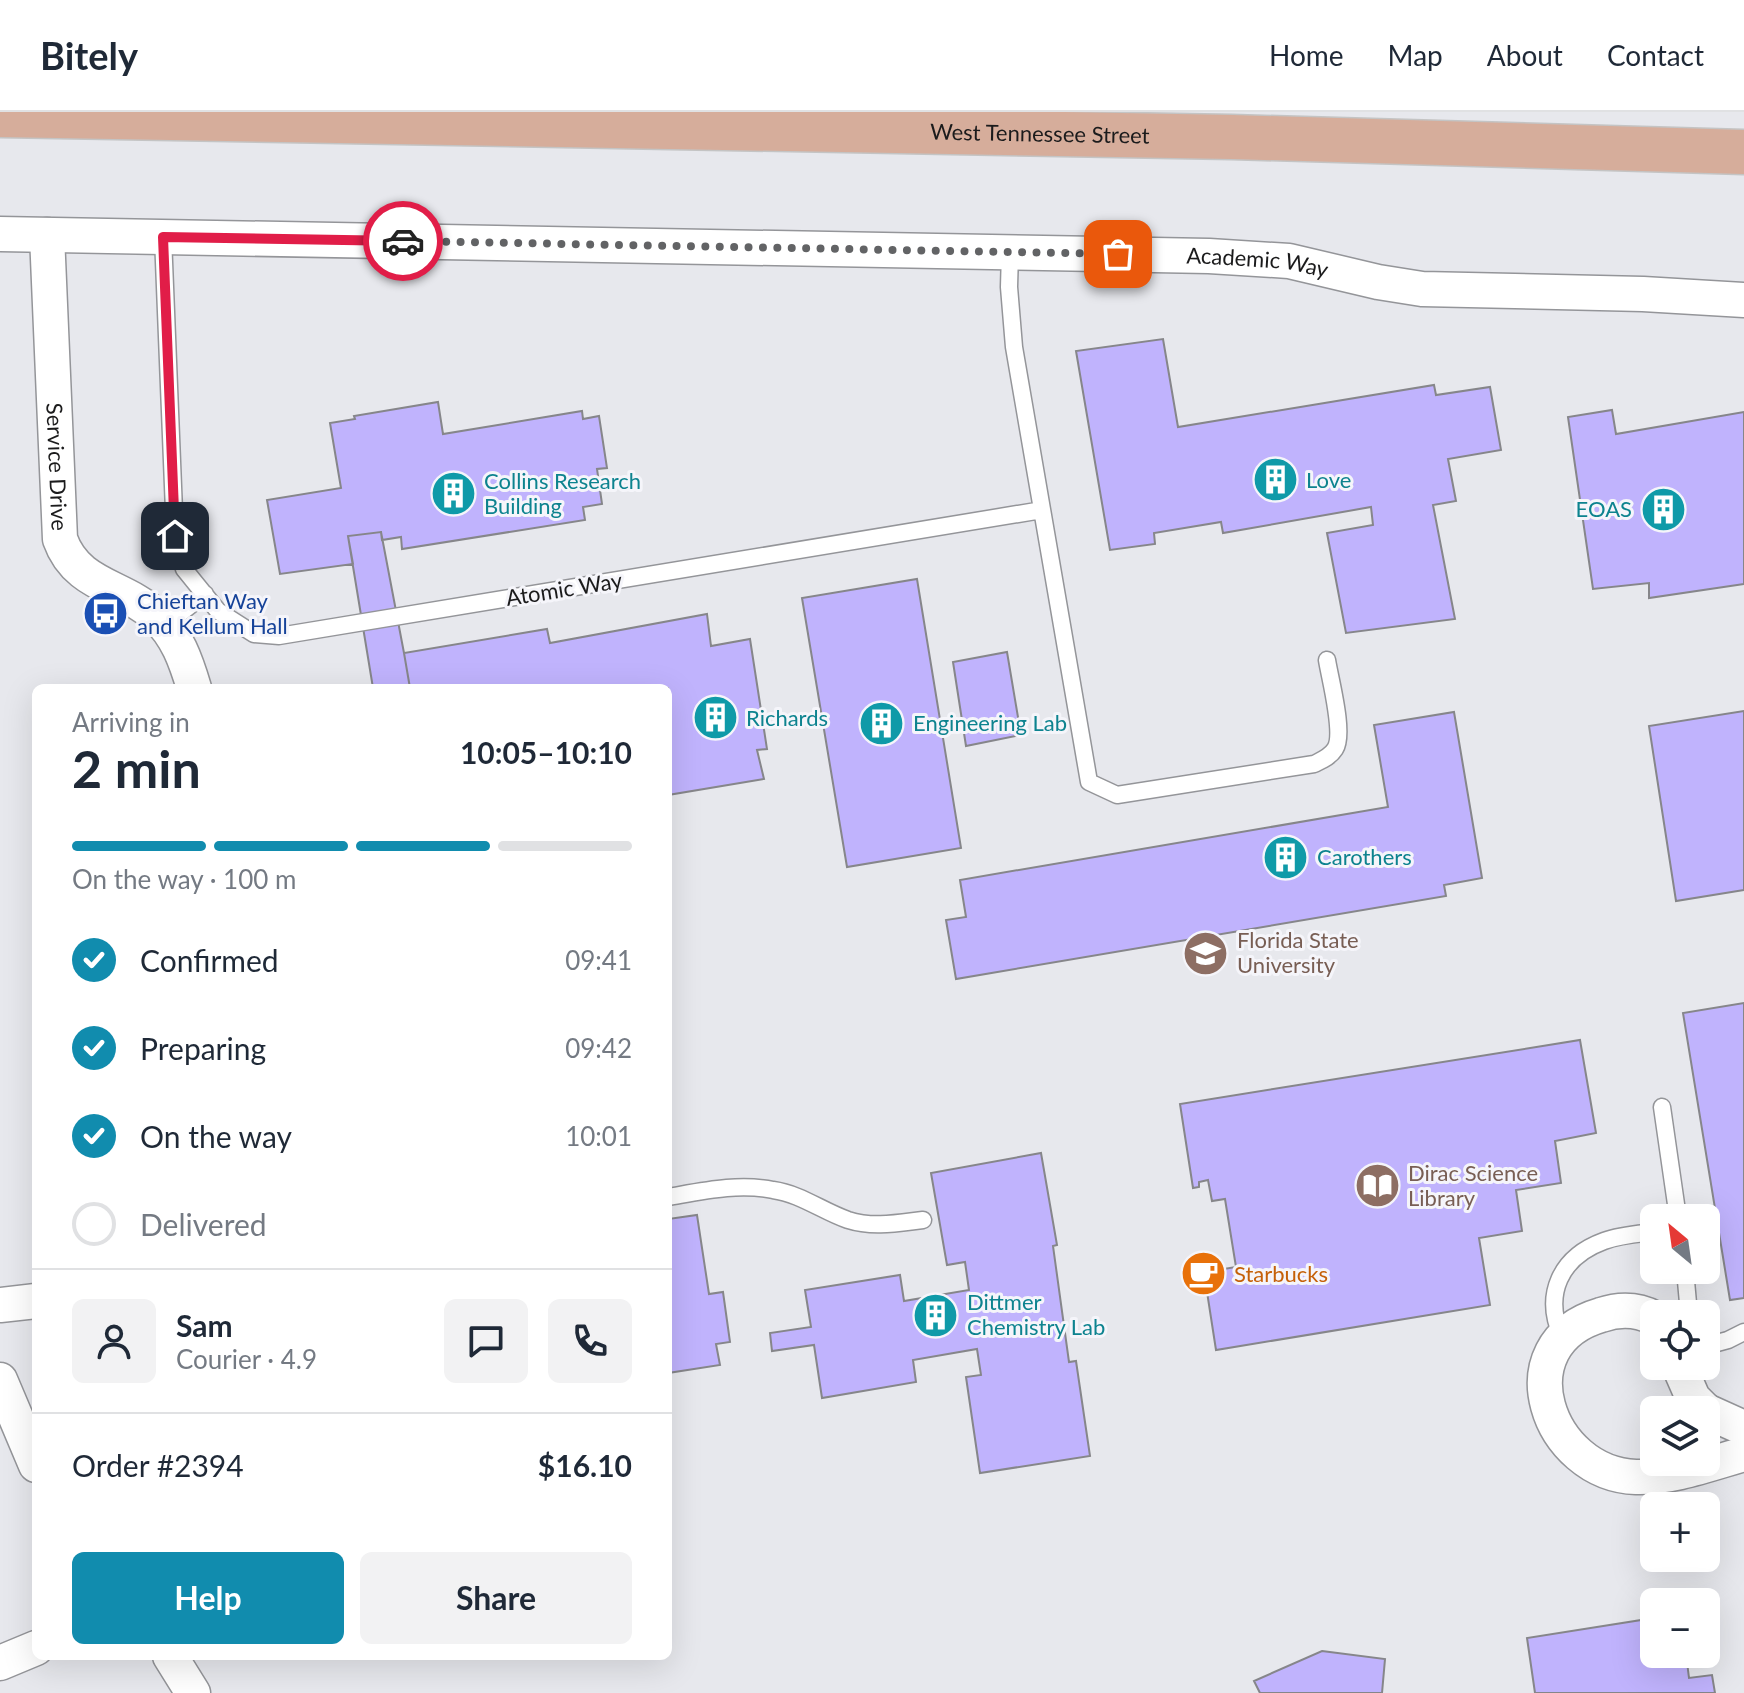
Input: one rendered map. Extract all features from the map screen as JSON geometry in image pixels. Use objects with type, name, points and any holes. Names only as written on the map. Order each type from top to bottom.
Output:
[{"type":"main road","name":"West Tennessee Street","points":[[0,115],[1232,137],[1744,152]]},
{"type":"main road","points":[[1652,150],[1744,175]]},
{"type":"street","name":"Academic Way","points":[[0,234],[1267,259],[1422,289],[1643,294],[1744,300]]},
{"type":"street","name":"Service Drive","points":[[47,235],[60,539],[70,560],[78,568],[99,583],[136,600],[165,625],[184,657],[193,684]]},
{"type":"street","points":[[0,1305],[32,1301]]},
{"type":"street","points":[[1640,1314],[1611,1312],[1589,1319],[1562,1337],[1546,1367],[1544,1378],[1546,1402],[1563,1437],[1581,1457],[1618,1475],[1647,1477],[1678,1472],[1744,1454]]},
{"type":"street","points":[[0,1380],[32,1456]]},
{"type":"street","points":[[1720,1417],[1744,1428]]},
{"type":"street","points":[[0,1663],[32,1650]]},
{"type":"street","points":[[172,1660],[193,1693]]},
{"type":"lane","name":"Atomic Way","points":[[163,237],[175,536],[184,569],[218,611],[254,634],[279,636],[1042,510]]},
{"type":"lane","points":[[1010,252],[1009,287],[1014,347],[1089,782],[1117,795],[1314,764],[1328,757],[1337,747],[1339,732],[1327,660]]},
{"type":"lane","points":[[165,625],[205,594]]},
{"type":"lane","points":[[1662,1107],[1676,1204]]},
{"type":"lane","points":[[672,1196],[740,1187],[757,1188],[789,1193],[851,1221],[881,1225],[923,1220]]},
{"type":"lane","points":[[1562,1337],[1552,1308],[1556,1288],[1565,1269],[1582,1252],[1605,1240],[1640,1234]]},
{"type":"lane","points":[[1720,1342],[1744,1332]]},
{"type":"building","name":"Love","points":[[1163,339],[1178,427],[1434,385],[1436,395],[1490,387],[1501,450],[1448,459],[1456,501],[1433,505],[1455,619],[1346,633],[1327,533],[1373,525],[1371,507],[1223,533],[1221,522],[1154,533],[1155,544],[1110,550],[1076,351]]},
{"type":"building","name":"Collins Research Building","points":[[438,402],[443,434],[582,411],[583,419],[599,416],[607,468],[597,469],[602,504],[583,507],[585,520],[402,549],[401,537],[382,540],[381,532],[348,536],[353,564],[280,574],[267,500],[341,488],[330,423]]},
{"type":"building","name":"EOAS","points":[[1612,410],[1616,434],[1744,412],[1744,584],[1649,598],[1649,583],[1593,589],[1568,417]]},
{"type":"building","points":[[381,532],[409,684],[372,684],[348,536]]},
{"type":"building","name":"Engineering Lab","points":[[917,579],[961,848],[847,867],[802,598]]},
{"type":"building","name":"Richards","points":[[707,614],[711,646],[750,639],[767,749],[757,750],[764,779],[672,794],[672,684],[409,684],[404,653],[547,629],[550,643]]},
{"type":"building","points":[[1007,652],[1021,735],[966,746],[953,662]]},
{"type":"building","points":[[1744,711],[1744,890],[1676,901],[1649,726]]},
{"type":"building","name":"Carothers","points":[[1454,712],[1482,878],[1444,885],[1446,896],[956,979],[946,920],[966,917],[960,880],[1388,807],[1374,725]]},
{"type":"building","points":[[1744,1003],[1744,1298],[1730,1300],[1720,1239],[1720,1204],[1714,1204],[1683,1013]]},
{"type":"building","points":[[1580,1040],[1596,1133],[1555,1141],[1561,1183],[1516,1190],[1522,1231],[1479,1238],[1490,1305],[1216,1350],[1203,1266],[1211,1264],[1212,1271],[1236,1267],[1225,1199],[1212,1201],[1208,1180],[1199,1182],[1199,1187],[1193,1188],[1180,1104]]},
{"type":"building","name":"Dittmer Chemistry Lab","points":[[1041,1153],[1057,1245],[1053,1246],[1069,1362],[1076,1361],[1090,1456],[980,1473],[966,1377],[981,1375],[977,1349],[913,1360],[916,1382],[822,1398],[814,1345],[772,1351],[770,1333],[811,1327],[805,1290],[900,1275],[904,1301],[969,1290],[965,1262],[947,1265],[931,1173]]},
{"type":"building","points":[[697,1215],[709,1294],[723,1292],[730,1342],[716,1344],[720,1365],[672,1372],[672,1218]]},
{"type":"building","points":[[1640,1620],[1640,1668],[1688,1668],[1689,1678],[1712,1675],[1715,1693],[1535,1693],[1527,1638]]},
{"type":"building","points":[[1322,1651],[1385,1659],[1382,1693],[1260,1693],[1254,1681]]},
{"type":"way so far","points":[[403,241],[1118,254]]},
{"type":"place","name":"Love","points":[[1275,480]]},
{"type":"place","name":"Collins Research Building","points":[[453,494]]},
{"type":"place","name":"EOAS","points":[[1663,509]]},
{"type":"place","name":"Chieftan Way and Kellum Hall","points":[[106,614]]},
{"type":"place","name":"Richards","points":[[715,718]]},
{"type":"place","name":"Engineering Lab","points":[[882,723]]},
{"type":"place","name":"Carothers","points":[[1286,857]]},
{"type":"place","name":"Florida State University","points":[[1206,953]]},
{"type":"place","name":"Dirac Science Library","points":[[1377,1186]]},
{"type":"place","name":"Starbucks","points":[[1203,1274]]},
{"type":"place","name":"Dittmer Chemistry Lab","points":[[936,1315]]},
{"type":"route","points":[[175,536],[163,237],[403,241]]}]
